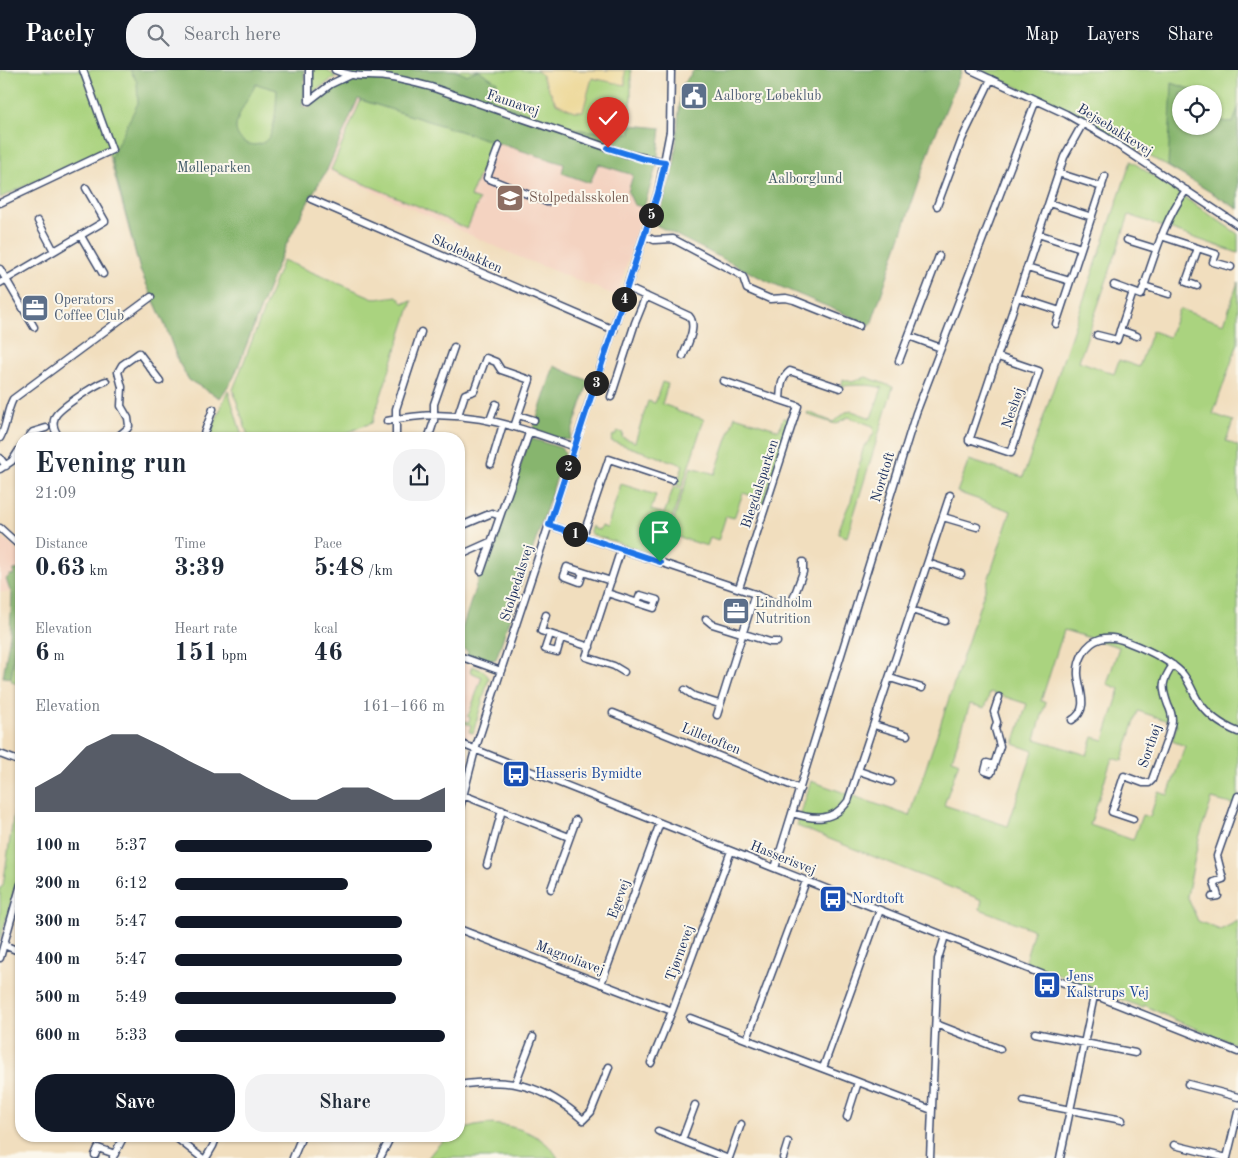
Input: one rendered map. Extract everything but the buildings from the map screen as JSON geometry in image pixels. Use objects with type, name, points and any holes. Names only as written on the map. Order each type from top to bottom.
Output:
[{"type":"street","points":[[0,203],[112,150],[83,70]]},
{"type":"street","points":[[308,70],[309,100],[331,84],[350,75]]},
{"type":"street","name":"Faunavej","points":[[335,70],[350,75],[384,77],[431,87],[626,154],[665,162]]},
{"type":"street","name":"Stolpedalsvej","points":[[465,789],[501,671],[658,193],[665,162],[671,114],[671,70]]},
{"type":"street","name":"Bejsebakkevej","points":[[971,70],[1083,123],[1238,225]]},
{"type":"street","points":[[936,206],[962,139],[991,80]]},
{"type":"street","name":"Nordtoft","points":[[775,868],[916,413],[1036,100]]},
{"type":"street","name":"Neshøj","points":[[998,357],[1039,371],[1011,453],[969,440],[1058,172],[1067,150],[1083,123]]},
{"type":"street","points":[[499,146],[486,178],[548,202]]},
{"type":"street","points":[[1058,172],[1102,187]]},
{"type":"street","points":[[1056,324],[1105,176]]},
{"type":"street","points":[[3,281],[105,221],[86,188]]},
{"type":"street","points":[[1114,285],[1141,295],[1161,236],[1173,210],[1186,190]]},
{"type":"street","name":"Skolebakken","points":[[311,199],[614,330]]},
{"type":"street","points":[[1049,203],[1092,216]]},
{"type":"street","points":[[38,221],[54,251]]},
{"type":"street","points":[[1038,234],[1081,248]]},
{"type":"street","points":[[80,236],[103,274]]},
{"type":"street","points":[[645,236],[654,240],[673,239],[739,274],[743,277],[747,288],[770,298],[794,300],[859,326]]},
{"type":"street","points":[[1161,236],[1216,254],[1213,262],[1231,267]]},
{"type":"street","points":[[1127,240],[1156,250]]},
{"type":"street","points":[[1198,248],[1186,282],[1198,286]]},
{"type":"street","points":[[899,361],[939,256]]},
{"type":"street","points":[[1027,268],[1070,281]]},
{"type":"street","points":[[0,269],[3,281],[34,327]]},
{"type":"street","points":[[1144,286],[1169,294]]},
{"type":"street","points":[[628,288],[689,316],[693,325],[683,356]]},
{"type":"street","points":[[1097,335],[1117,340],[1133,292]]},
{"type":"street","points":[[610,397],[635,322],[646,296]]},
{"type":"street","points":[[0,438],[5,430],[8,407],[13,399],[151,297]]},
{"type":"street","points":[[1017,298],[1060,312]]},
{"type":"street","points":[[1120,330],[1137,336]]},
{"type":"street","points":[[396,432],[396,409],[421,332]]},
{"type":"street","points":[[909,336],[941,348]]},
{"type":"street","points":[[430,432],[434,421],[434,404],[454,347]]},
{"type":"street","points":[[123,432],[129,426],[128,418],[121,406],[122,387],[118,372],[122,365],[139,352],[160,381]]},
{"type":"street","points":[[458,415],[465,394],[474,391],[486,358],[496,362],[501,370],[530,380],[514,427]]},
{"type":"street","points":[[780,400],[781,382],[790,371],[840,388]]},
{"type":"street","points":[[56,432],[53,424],[58,412],[98,384],[106,381]]},
{"type":"street","name":"Blegdalsparken","points":[[723,382],[798,406],[739,588]]},
{"type":"street","points":[[490,420],[496,404]]},
{"type":"street","points":[[204,432],[212,409]]},
{"type":"street","points":[[387,421],[434,414],[458,415],[490,420],[575,447]]},
{"type":"street","points":[[518,415],[534,420]]},
{"type":"street","points":[[491,464],[503,424]]},
{"type":"street","points":[[33,432],[46,428]]},
{"type":"street","points":[[481,571],[529,432]]},
{"type":"street","points":[[0,458],[3,467],[15,456]]},
{"type":"street","points":[[583,536],[609,459],[672,480]]},
{"type":"street","points":[[792,814],[817,819],[828,818],[838,812],[848,801],[950,495]]},
{"type":"street","points":[[465,524],[492,513],[500,516]]},
{"type":"street","points":[[943,517],[977,527]]},
{"type":"street","points":[[549,525],[783,604],[792,602],[803,572],[803,562]]},
{"type":"street","points":[[0,528],[15,542]]},
{"type":"street","points":[[465,553],[492,541]]},
{"type":"street","points":[[621,549],[586,657],[614,666],[624,672]]},
{"type":"street","points":[[928,563],[961,574]]},
{"type":"street","points":[[583,572],[611,581]]},
{"type":"street","points":[[607,593],[637,603]]},
{"type":"street","points":[[717,715],[755,594]]},
{"type":"street","points":[[912,610],[945,621]]},
{"type":"street","points":[[546,615],[541,631],[590,647]]},
{"type":"street","points":[[706,619],[712,624],[770,642],[777,642]]},
{"type":"street","points":[[550,634],[545,649],[557,652],[561,638]]},
{"type":"street","points":[[1072,720],[1076,718],[1082,705],[1082,688],[1078,673],[1086,648],[1092,642],[1106,638],[1116,638],[1147,650],[1173,665],[1188,681],[1205,710],[1220,724],[1238,732]]},
{"type":"street","points":[[465,658],[501,671]]},
{"type":"street","name":"Sorthøj","points":[[1133,819],[1112,812],[1124,776],[1143,783],[1149,783],[1152,780],[1171,722],[1170,711],[1163,690],[1165,677],[1173,665]]},
{"type":"street","points":[[890,678],[922,688]]},
{"type":"street","points":[[685,690],[694,696],[719,704]]},
{"type":"street","points":[[994,765],[1000,746],[995,729],[997,722],[994,712],[999,696]]},
{"type":"street","name":"Lilletoften","points":[[613,713],[800,788]]},
{"type":"street","points":[[874,725],[907,735]]},
{"type":"street","name":"Hasserisvej","points":[[465,746],[1238,1052]]},
{"type":"street","points":[[0,754],[15,759]]},
{"type":"street","points":[[859,771],[891,782]]},
{"type":"street","points":[[1212,898],[1218,896],[1214,882],[1223,879],[1217,856],[1238,796]]},
{"type":"street","points":[[465,797],[569,837]]},
{"type":"street","points":[[487,865],[502,810]]},
{"type":"street","points":[[551,889],[576,820]]},
{"type":"street","name":"Egevej","points":[[601,984],[660,823]]},
{"type":"street","name":"Tjørnevej","points":[[651,1063],[731,850]]},
{"type":"street","points":[[747,1039],[806,881]]},
{"type":"street","points":[[0,958],[15,906]]},
{"type":"street","points":[[823,1068],[880,910]]},
{"type":"street","name":"Magnoliavej","points":[[465,931],[672,1011]]},
{"type":"street","points":[[930,1158],[938,959],[945,936]]},
{"type":"street","points":[[4,945],[15,950]]},
{"type":"street","points":[[1060,1158],[1094,996]]},
{"type":"street","points":[[690,1018],[932,1110]]},
{"type":"street","points":[[936,1024],[1000,1049]]},
{"type":"street","points":[[1035,1033],[1135,1053]]},
{"type":"street","points":[[515,1084],[533,1037]]},
{"type":"street","points":[[465,1084],[485,1082],[515,1084],[536,1089],[556,1098],[582,1120],[591,1112],[609,1067]]},
{"type":"street","points":[[847,1117],[858,1082]]},
{"type":"street","points":[[1188,1084],[1238,1097]]},
{"type":"street","points":[[1024,1101],[1122,1120]]},
{"type":"street","points":[[682,1140],[695,1105]]},
{"type":"street","points":[[1174,1145],[1227,1158],[1237,1116]]},
{"type":"street","points":[[658,1131],[682,1140],[709,1154],[728,1158],[741,1124]]},
{"type":"street","points":[[95,1155],[98,1148],[113,1156],[121,1142]]},
{"type":"street","points":[[182,1142],[204,1158],[215,1142]]},
{"type":"street","points":[[293,1158],[300,1142]]},
{"type":"street","points":[[380,1158],[388,1142]]},
{"type":"street","points":[[783,1158],[788,1142]]},
{"type":"shaded area","name":"Stolpedalsskolen","points":[[358,98],[565,164],[590,183],[597,163],[634,175],[628,192],[634,205],[644,207],[617,296],[519,257],[327,170]]},
{"type":"shaded area","points":[[0,535],[15,549],[15,593],[0,592]]},
{"type":"shaded area","points":[[465,664],[482,670],[488,674],[489,678],[473,733],[468,738],[465,737]]},
{"type":"green space","name":"Mølleparken","points":[[0,70],[304,70],[305,92],[302,106],[309,108],[313,102],[327,170],[287,243],[246,346],[220,398],[189,380],[178,361],[165,325],[140,270],[107,147],[0,198]]},
{"type":"green space","name":"Mølleparken","points":[[130,70],[304,70],[305,92],[302,106],[309,108],[328,89],[353,78],[351,70],[453,70],[466,75],[478,70],[497,82],[492,101],[579,130],[631,134],[631,125],[661,128],[657,164],[644,207],[634,205],[628,192],[633,175],[598,164],[590,183],[562,173],[564,164],[358,99],[327,170],[312,194],[281,255],[234,377],[220,398],[189,380],[178,361],[165,325],[140,270],[111,157],[138,103],[137,82]],"holes":[[[256,84],[277,90],[275,119],[270,135],[262,143],[256,145],[246,143],[238,135],[236,124]]]},
{"type":"green space","points":[[312,70],[327,70],[336,77],[313,92]]},
{"type":"green space","points":[[389,70],[631,70],[631,134],[579,130],[476,96],[432,79]]},
{"type":"green space","name":"Aalborglund","points":[[694,70],[962,70],[933,140],[871,325],[767,281],[656,225],[674,168],[681,87]]},
{"type":"green space","points":[[980,70],[1238,70],[1238,209],[1076,114]]},
{"type":"green space","points":[[1172,83],[1178,85],[1172,85],[1172,135],[1222,135],[1222,121],[1233,123],[1238,108],[1238,209],[1168,166]]},
{"type":"green space","points":[[361,100],[493,141],[470,197],[479,200],[467,229],[418,206],[331,170]]},
{"type":"green space","points":[[1131,161],[1238,234],[1238,253],[1129,215],[1079,361],[1114,374],[1119,360],[1139,367],[1152,331],[1169,337],[1179,309],[1224,324],[1238,282],[1238,343],[1213,414],[1233,421],[1226,441],[1238,446],[1238,806],[1212,799],[1199,838],[1187,896],[1198,921],[1220,930],[1238,921],[1238,1045],[1175,1020],[1144,1005],[1143,1008],[1025,961],[1034,930],[980,909],[982,900],[797,826],[811,781],[910,816],[1011,511],[957,492],[969,460],[1023,477]],"holes":[[[1064,630],[1119,647],[1107,684],[1120,689],[1104,740],[1093,737],[1087,755],[1035,739],[1046,702],[1041,701]],[[990,692],[1027,704],[1014,744],[1033,751],[1008,826],[944,805],[959,762],[952,759],[970,704],[985,708]],[[1138,711],[1177,724],[1172,741],[1185,746],[1168,795],[1158,792],[1150,817],[1142,815],[1133,840],[1090,825],[1112,758],[1122,761]]]},
{"type":"green space","points":[[283,260],[376,299],[397,296],[403,303],[412,301],[372,423],[350,432],[247,432],[233,390]]},
{"type":"green space","points":[[554,366],[589,381],[569,440],[533,430]]},
{"type":"green space","points":[[866,377],[893,387],[847,537],[838,534],[838,532],[851,501],[863,449],[874,433],[873,426],[848,417],[835,424],[807,413],[833,422],[846,412],[852,411],[871,418],[882,388],[867,385],[842,386],[843,379],[852,382]]},
{"type":"green space","points":[[662,382],[668,384],[662,404],[676,409],[676,411],[704,419],[682,487],[677,485],[683,465],[611,441],[617,431],[623,433],[622,437],[635,442],[648,401],[655,403]]},
{"type":"green space","points":[[228,390],[241,432],[211,432]]},
{"type":"green space","points":[[735,416],[779,430],[783,418],[791,419],[763,504],[761,504],[762,499],[743,493],[734,518],[726,516],[718,541],[710,538],[707,546],[669,534],[691,467],[715,474]]},
{"type":"green space","points":[[530,438],[561,448],[565,453],[496,659],[486,662],[467,655],[468,651],[465,650],[465,619],[479,576],[484,571]]},
{"type":"green space","points":[[621,484],[656,495],[651,510],[664,514],[674,486],[682,489],[659,556],[591,534],[592,526],[594,529],[599,530],[601,526],[607,528]]},
{"type":"green space","points":[[14,570],[15,648],[11,678],[3,677],[10,634],[12,594],[6,579],[13,575]]},
{"type":"green space","points":[[15,648],[15,683],[12,682]]},
{"type":"green space","points":[[472,666],[484,671],[489,678],[473,733],[469,732],[471,725],[465,723],[465,721],[469,722],[470,717],[467,716],[482,677],[470,672]]},
{"type":"green space","points":[[15,806],[15,887],[0,941],[0,888],[3,886]]},
{"type":"green space","points":[[488,1124],[508,1126],[528,1132],[545,1143],[558,1158],[428,1158],[442,1142],[465,1142],[465,1129]]},
{"type":"sand","points":[[536,70],[625,70],[625,85],[592,78],[583,111],[574,111],[556,103],[541,74]]},
{"type":"place","name":"Aalborg Løbeklub","points":[[694,96]]},
{"type":"place","name":"Stolpedalsskolen","points":[[510,198]]},
{"type":"place","name":"Operators Coffee Club","points":[[35,308]]},
{"type":"place","name":"Lindholm Nutrition","points":[[736,611]]},
{"type":"place","name":"Hasseris Bymidte","points":[[516,774]]},
{"type":"place","name":"Nordtoft","points":[[833,899]]},
{"type":"place","name":"Jens Kalstrups Vej","points":[[1047,985]]},
{"type":"route","points":[[608,148],[644,159],[665,162],[663,176],[549,525],[660,562]]}]
